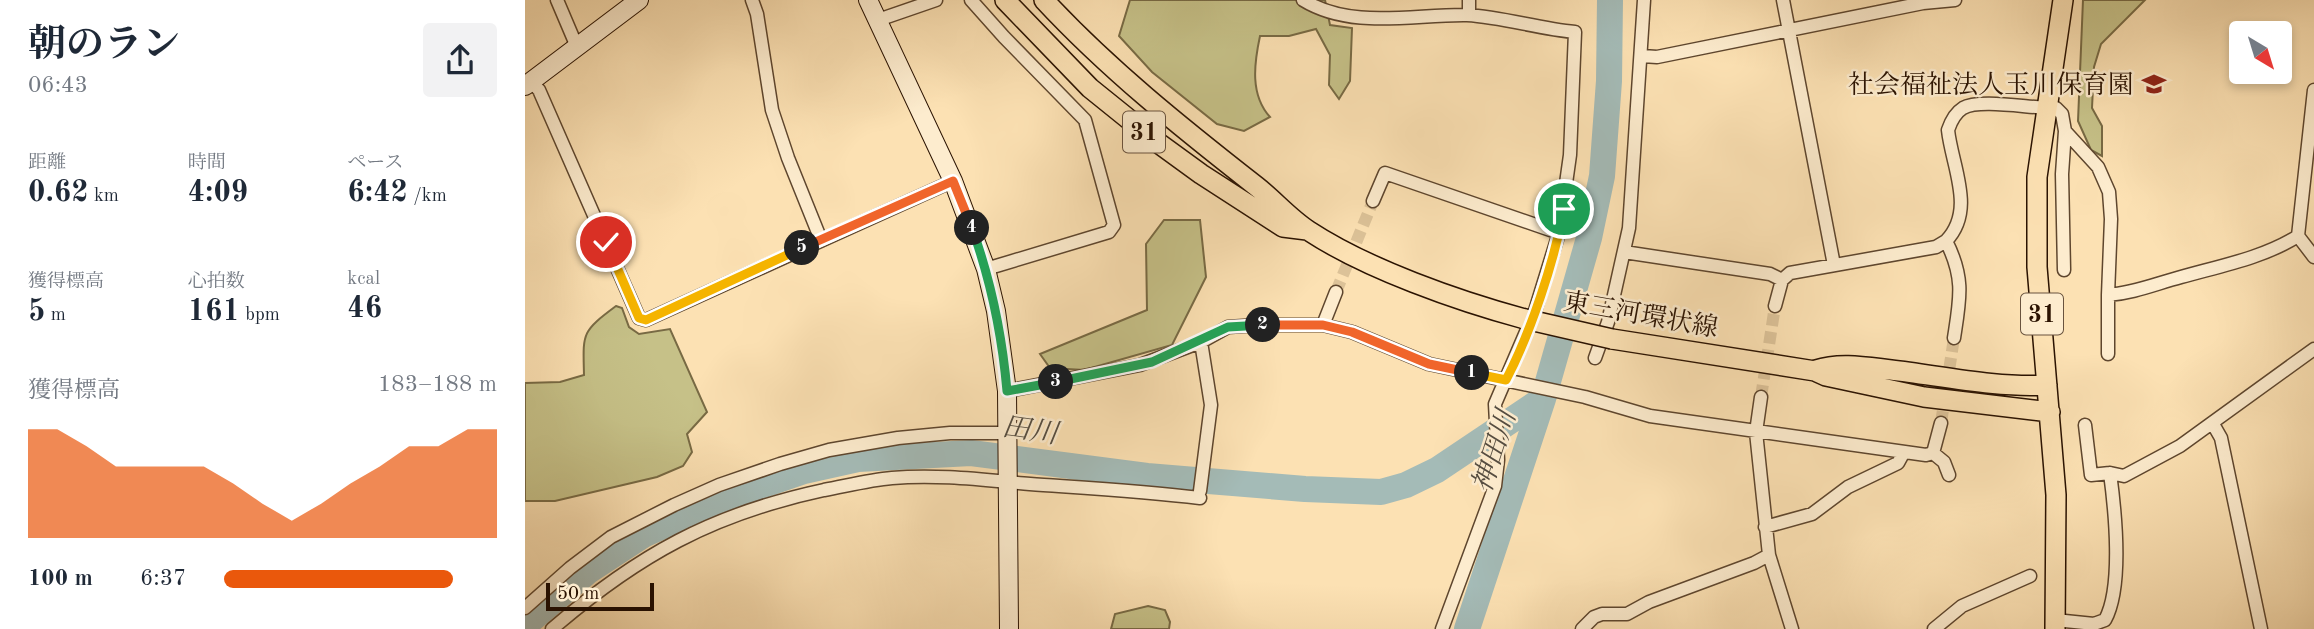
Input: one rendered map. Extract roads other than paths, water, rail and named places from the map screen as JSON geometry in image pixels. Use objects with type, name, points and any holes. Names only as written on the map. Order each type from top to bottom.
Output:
[{"type":"main road","name":"東三河環状線","points":[[1005,0],[1090,88],[1157,142],[1283,227],[1307,230]]},
{"type":"main road","name":"東三河環状線","points":[[1044,0],[1083,42],[1307,230],[1375,266],[1492,310],[1612,339],[1815,371],[1826,376],[1924,397],[2050,412]]},
{"type":"main road","name":"31","points":[[2055,624],[2056,495],[2037,267],[2037,177],[2063,0]]},
{"type":"main road","name":"東三河環状線","points":[[1815,371],[1830,365],[1857,366],[2014,384],[2047,385]]},
{"type":"street","points":[[557,0],[577,47]]},
{"type":"street","points":[[639,0],[528,84],[539,90],[639,318],[646,320],[953,181]]},
{"type":"street","points":[[752,0],[757,14],[772,110],[821,240]]},
{"type":"street","points":[[868,0],[953,181],[986,269],[996,311],[1007,391],[1009,629]]},
{"type":"street","points":[[878,20],[936,0]]},
{"type":"street","points":[[971,0],[1085,120],[1114,225],[1109,232],[986,269]]},
{"type":"street","points":[[1303,0],[1331,13],[1373,19],[1469,15],[1575,32],[1570,155],[1559,233],[1535,311],[1495,404],[1498,445],[1495,486],[1442,629]]},
{"type":"street","points":[[1469,0],[1469,15]]},
{"type":"street","points":[[1595,358],[1608,322],[1629,228],[1634,186],[1644,0]]},
{"type":"street","points":[[1783,0],[1834,265]]},
{"type":"street","points":[[1642,57],[1657,57],[1923,2],[1955,0]]},
{"type":"street","points":[[2314,90],[2298,236],[2314,257]]},
{"type":"street","points":[[1775,306],[1782,280],[1790,273],[1936,247],[1954,233],[1962,211],[1948,130],[1953,117],[1965,107],[1978,103],[2056,108],[2061,114],[2065,131],[2062,174],[2064,270]]},
{"type":"street","points":[[2065,131],[2098,167],[2109,192],[2111,219],[2108,354]]},
{"type":"street","points":[[1373,201],[1385,173],[1559,233]]},
{"type":"street","points":[[2108,295],[2131,293],[2207,271],[2286,243],[2298,236]]},
{"type":"street","points":[[1946,241],[1954,256],[1962,291],[1954,338]]},
{"type":"street","points":[[1624,252],[1770,274],[1782,280]]},
{"type":"street","points":[[1323,325],[1336,292]]},
{"type":"street","points":[[1007,391],[1140,365],[1201,342],[1228,327],[1323,325],[1352,332],[1429,364],[1585,397],[1650,416],[1926,455],[1933,453],[1937,446],[1941,423]]},
{"type":"street","points":[[552,629],[629,568],[669,545],[734,514],[774,501],[892,478],[1007,476],[1123,489],[1200,494],[1211,405],[1201,342]]},
{"type":"street","points":[[2085,425],[2091,475],[2110,473],[2124,476],[2180,446],[2213,424],[2314,349]]},
{"type":"street","points":[[1762,397],[1756,432],[1765,527],[1769,555],[1792,629]]},
{"type":"street","points":[[2213,424],[2221,438],[2260,629]]},
{"type":"street","points":[[525,608],[570,568],[611,537],[719,485],[829,450],[875,442],[950,433],[1007,437]]},
{"type":"street","points":[[1765,527],[1812,514],[1848,486],[1898,463],[1905,452]]},
{"type":"street","points":[[1933,453],[1944,462],[1949,475]]},
{"type":"street","points":[[2055,624],[2104,624],[2111,610],[2116,557],[2110,473]]},
{"type":"street","points":[[1582,629],[1594,617],[1602,614],[1627,614],[1649,602],[1755,563],[1769,555]]},
{"type":"street","points":[[1934,629],[1962,606],[2029,576]]},
{"type":"waterway","name":"神田川","points":[[1467,629],[1543,399],[1589,238],[1602,176],[1609,81],[1610,0]]},
{"type":"waterway","name":"田川","points":[[525,625],[587,572],[645,534],[726,498],[804,471],[858,459],[971,453],[1147,476],[1305,489],[1381,492],[1406,485],[1437,470],[1543,399]]},
{"type":"tunnel","points":[[1336,292],[1373,201]]},
{"type":"tunnel","points":[[1761,397],[1775,306]]},
{"type":"tunnel","points":[[1941,423],[1954,338]]},
{"type":"place","name":"社会福祉法人玉川保育園","points":[[2154,84]]}]
